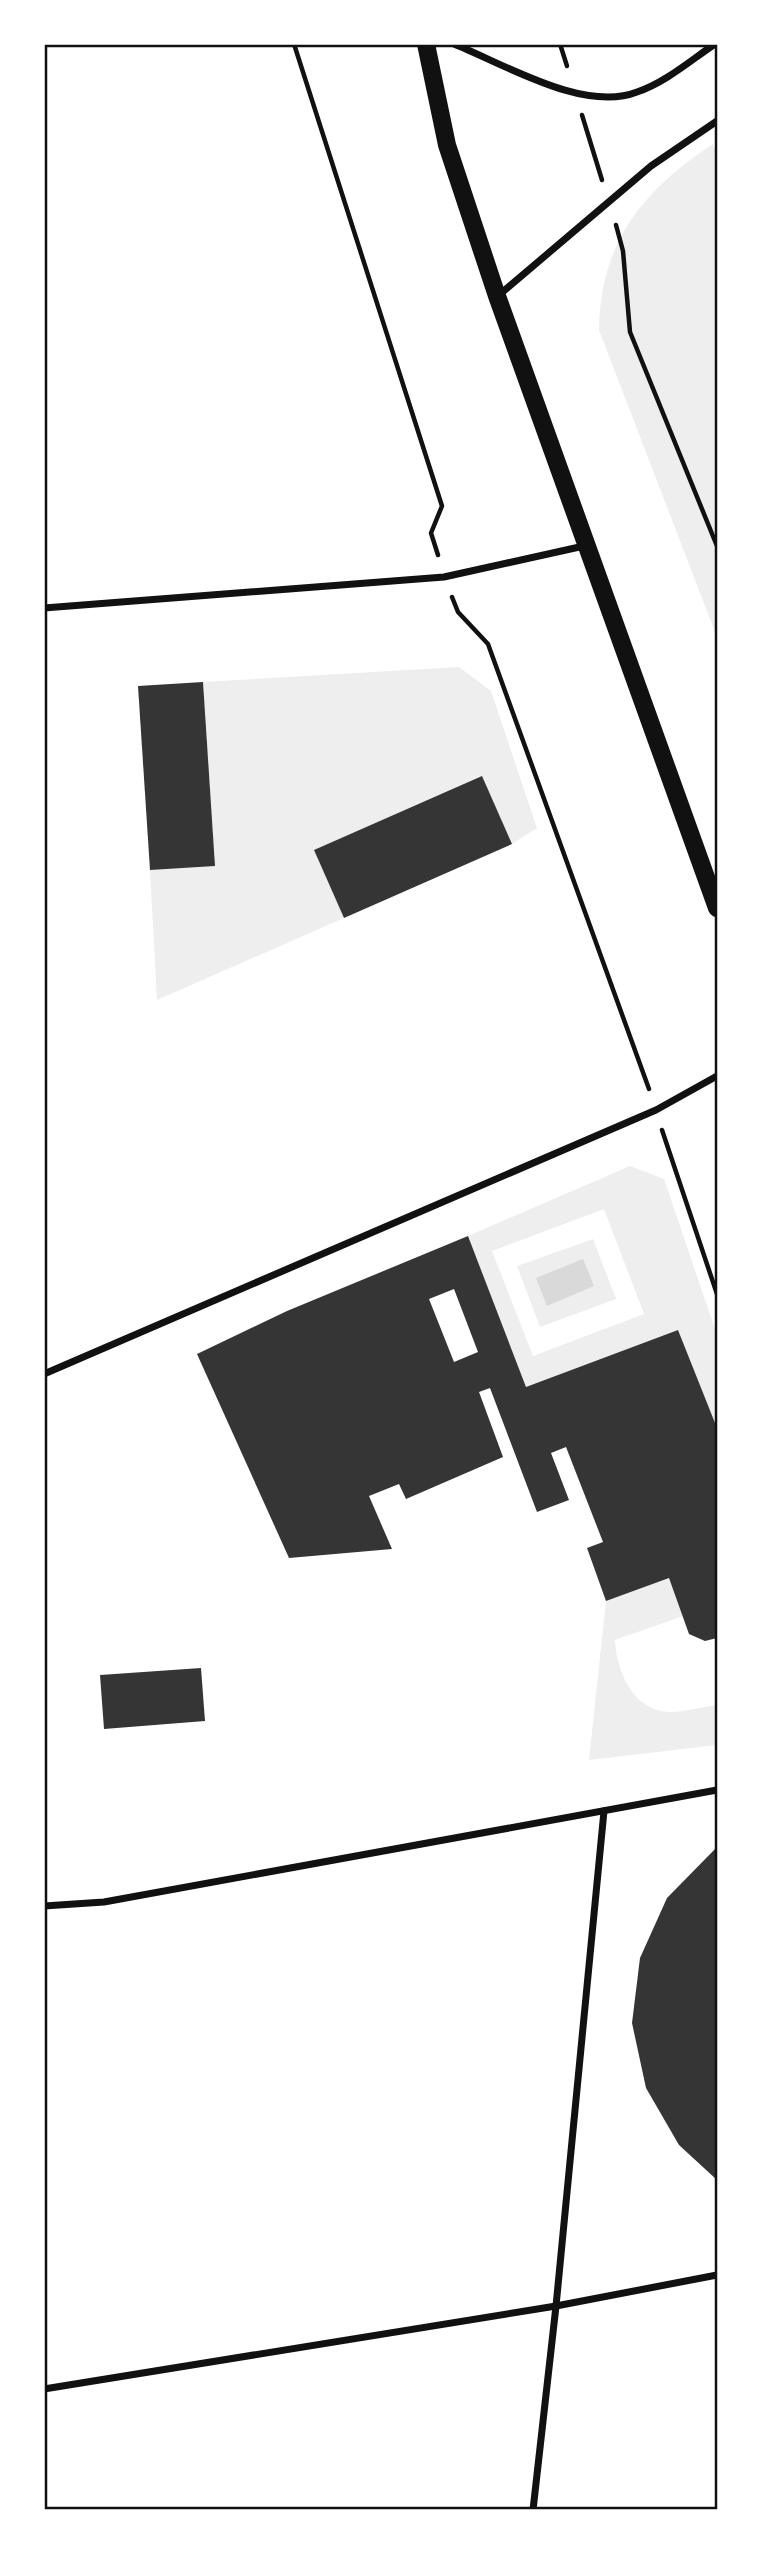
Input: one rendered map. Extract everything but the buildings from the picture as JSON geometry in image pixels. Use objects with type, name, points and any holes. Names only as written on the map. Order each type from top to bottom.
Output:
[{"type":"main road","points":[[426,44],[447,145],[497,296],[717,908]]},
{"type":"street","points":[[454,44],[576,94],[606,98],[636,93],[715,44]]},
{"type":"street","points":[[497,296],[660,160],[717,121]]},
{"type":"street","points":[[44,608],[444,578],[585,546]]},
{"type":"street","points":[[44,1374],[656,1110],[717,1076]]},
{"type":"street","points":[[44,1906],[104,1902],[717,1790]]},
{"type":"street","points":[[533,2510],[556,2306],[604,1811]]},
{"type":"street","points":[[44,2389],[556,2306],[717,2275]]},
{"type":"path","points":[[294,44],[442,506],[430,533],[444,578],[458,612],[488,644],[656,1110],[717,1294]]},
{"type":"path","points":[[560,44],[623,251],[630,332],[717,546]]},
{"type":"shaded area","points":[[713,144],[717,157],[717,637],[599,330],[601,299],[607,271],[630,222],[665,181]]},
{"type":"shaded area","points":[[459,667],[491,691],[537,828],[512,844],[481,776],[314,850],[344,918],[157,1000],[150,870],[215,866],[203,682]]},
{"type":"shaded area","points":[[630,1166],[664,1179],[717,1335],[717,1428],[678,1330],[526,1387],[468,1236]],"holes":[[[604,1209],[644,1314],[533,1356],[492,1251]]]},
{"type":"shaded area","points":[[593,1239],[616,1299],[540,1327],[517,1266]]},
{"type":"shaded area","points":[[583,1259],[594,1286],[547,1306],[536,1278]]},
{"type":"shaded area","points":[[669,1578],[683,1616],[615,1640],[619,1664],[636,1697],[656,1710],[675,1712],[717,1705],[717,1745],[589,1760],[606,1601]]}]
